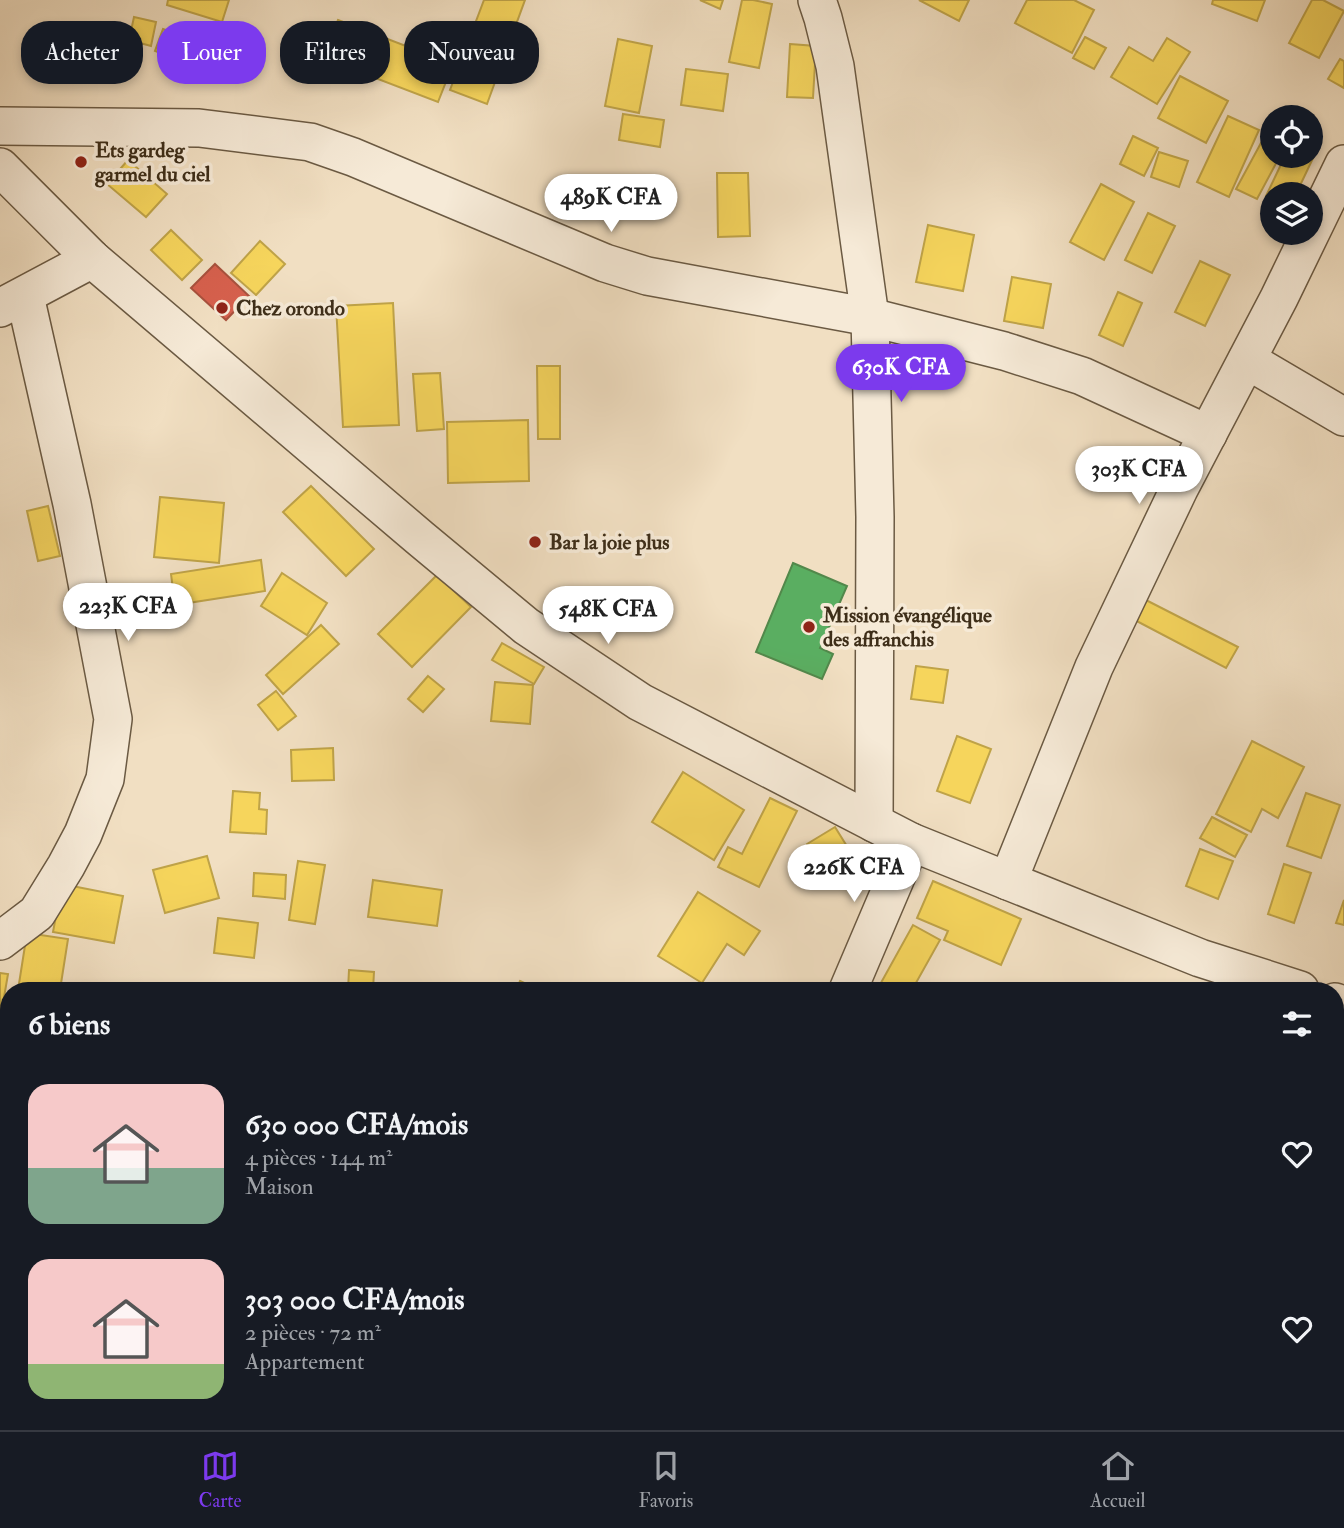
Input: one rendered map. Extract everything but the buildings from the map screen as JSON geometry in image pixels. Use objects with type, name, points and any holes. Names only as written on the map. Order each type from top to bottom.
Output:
[{"type":"street","points":[[817,0],[835,66],[870,317],[875,517],[874,823]]},
{"type":"street","points":[[0,126],[199,128],[310,142],[353,157],[616,266],[647,276],[870,317],[1004,351],[1082,376],[1208,434]]},
{"type":"street","points":[[1008,881],[1094,667],[1179,489],[1279,299],[1344,164]]},
{"type":"street","points":[[0,167],[92,259],[409,529],[526,626],[640,702],[911,842],[1200,958],[1275,982]]},
{"type":"street","points":[[0,941],[37,913],[78,845],[105,779],[113,719],[72,504],[12,302],[92,259]]},
{"type":"street","points":[[1247,360],[1344,418]]},
{"type":"street","points":[[851,982],[911,842]]},
{"type":"place","name":"Ets gardeg garmel du ciel","points":[[81,162]]},
{"type":"place","name":"Chez orondo","points":[[222,308]]},
{"type":"place","name":"Bar la joie plus","points":[[535,542]]},
{"type":"place","name":"Mission évangélique des affranchis","points":[[809,627]]}]
